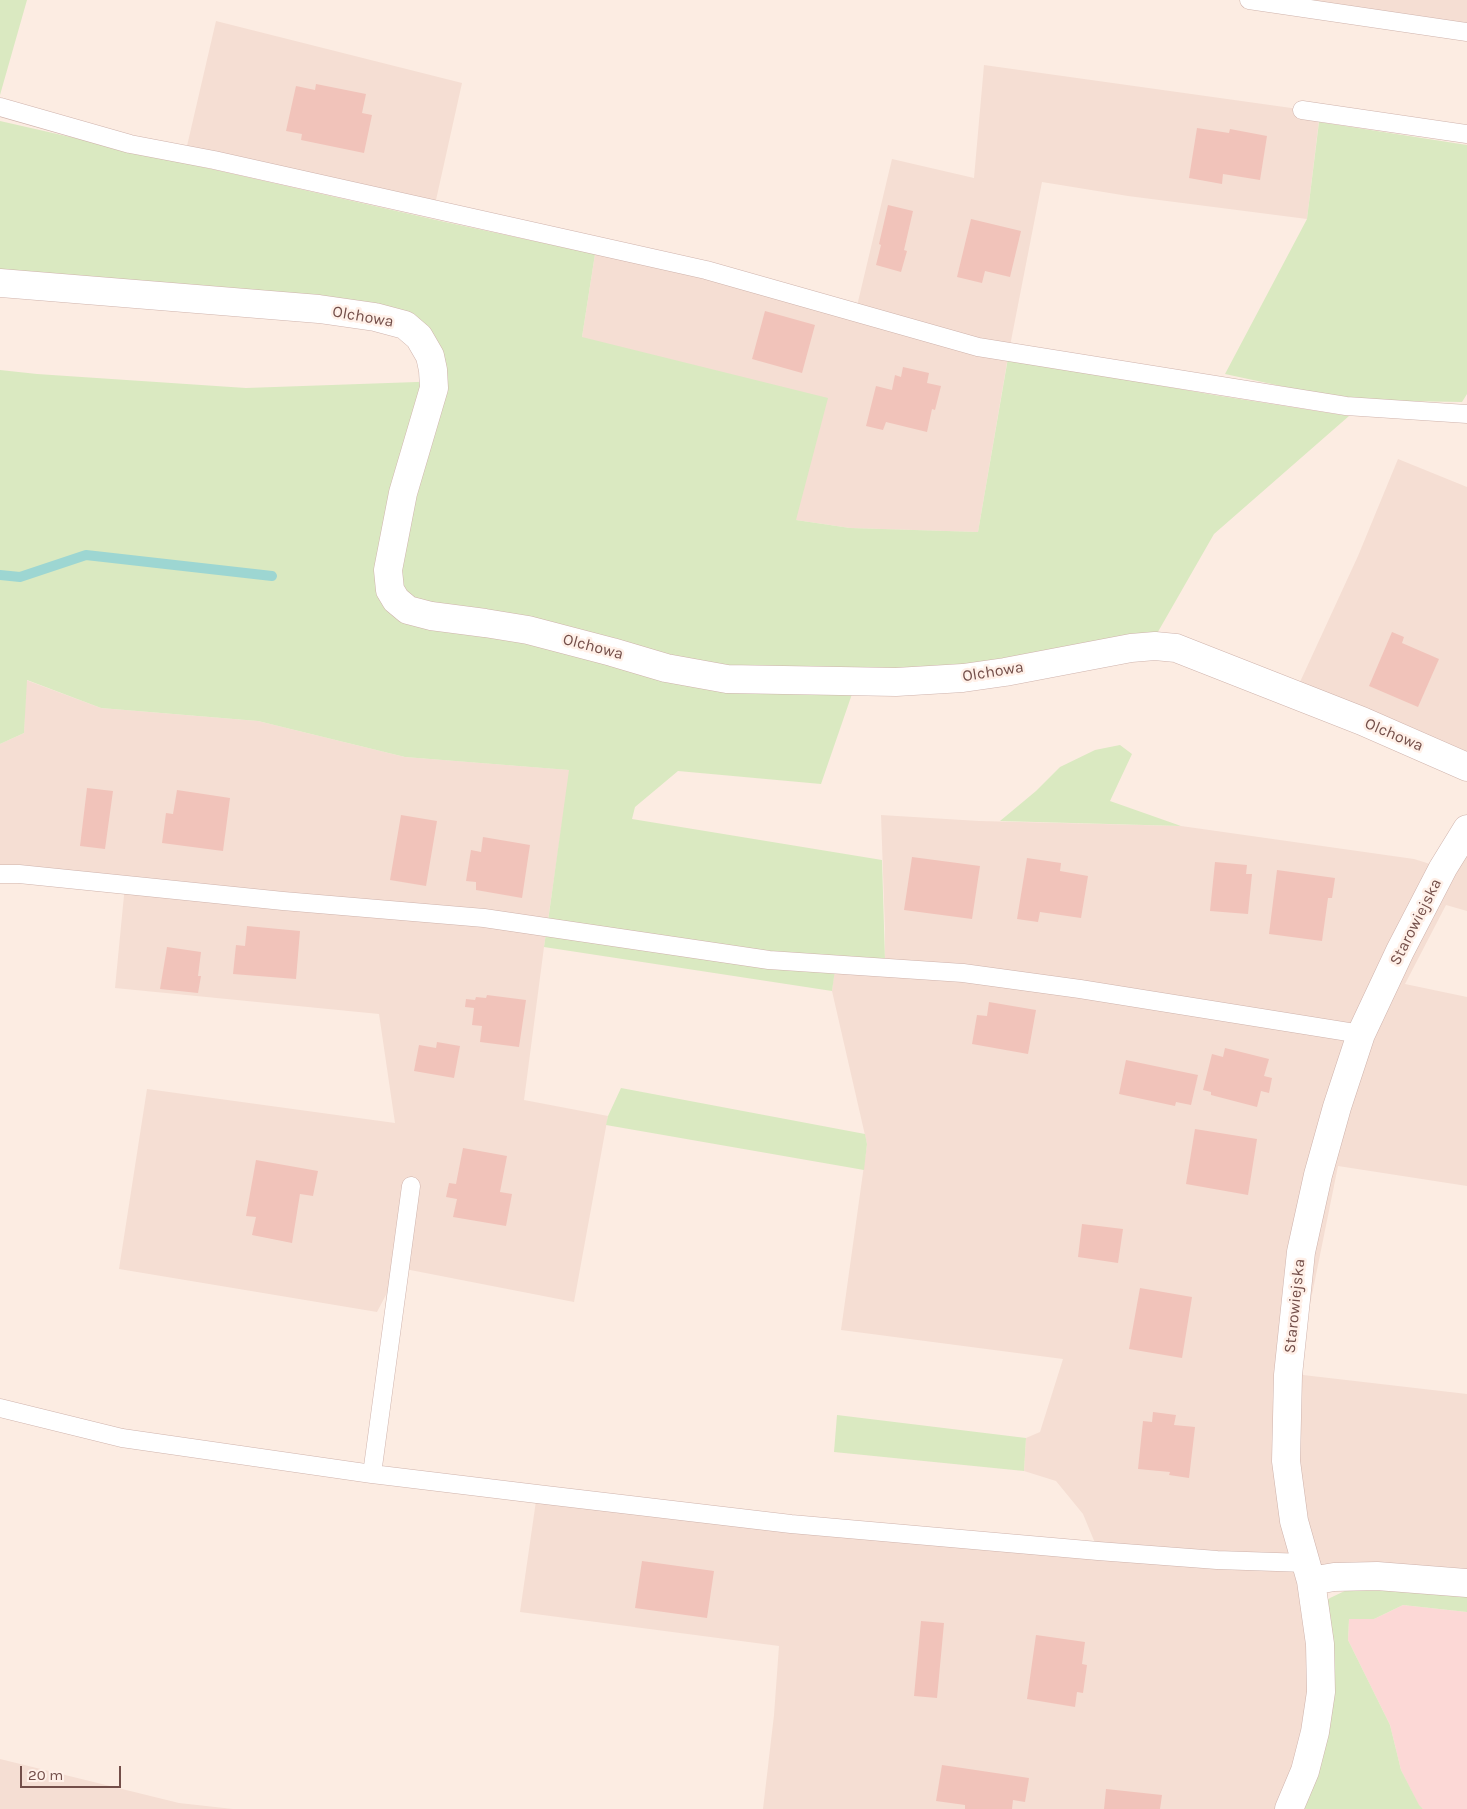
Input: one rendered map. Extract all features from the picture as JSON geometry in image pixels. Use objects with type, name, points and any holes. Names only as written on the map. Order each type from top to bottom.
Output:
[{"type":"street","name":"Olchowa","points":[[0,283],[319,309],[376,317],[405,325],[419,337],[430,356],[434,388],[403,492],[388,570],[390,590],[396,600],[408,610],[431,616],[528,630],[666,668],[727,679],[896,682],[980,675],[1131,648],[1155,646],[1176,648],[1362,721],[1467,767]]},
{"type":"street","name":"Starowiejska","points":[[1290,1809],[1305,1771],[1315,1732],[1321,1692],[1320,1644],[1309,1572],[1294,1521],[1286,1461],[1286,1409],[1292,1328],[1301,1252],[1318,1175],[1337,1107],[1361,1034],[1400,951],[1443,868],[1467,829]]},
{"type":"street","points":[[1309,1572],[1334,1577],[1376,1576],[1467,1583]]},
{"type":"lane","points":[[1249,0],[1467,32]]},
{"type":"lane","points":[[0,107],[130,144],[706,270],[978,346],[1346,406],[1467,414]]},
{"type":"lane","points":[[1302,110],[1467,134]]},
{"type":"lane","points":[[0,874],[19,874],[273,900],[484,918],[769,960],[963,973],[1080,988],[1361,1034]]},
{"type":"lane","points":[[372,1474],[411,1186]]},
{"type":"lane","points":[[0,1408],[122,1438],[372,1474],[791,1524],[1216,1560],[1309,1572]]},
{"type":"shaded area","points":[[1249,0],[1467,0],[1467,32]]},
{"type":"shaded area","points":[[216,21],[462,83],[434,209],[187,146]]},
{"type":"shaded area","points":[[984,65],[1320,112],[1307,219],[1128,196],[1042,182],[1009,351],[978,532],[850,528],[796,520],[582,337],[595,254],[857,306],[892,159],[974,178]]},
{"type":"shaded area","points":[[1398,459],[1467,487],[1467,767],[1294,695],[1358,556]]},
{"type":"shaded area","points":[[26,680],[101,708],[258,721],[405,757],[570,770],[524,1100],[608,1116],[574,1302],[400,1268],[377,1312],[119,1269],[147,1089],[395,1123],[379,1014],[115,988],[125,885],[0,875],[0,744],[24,733]]},
{"type":"shaded area","points":[[881,815],[979,821],[1181,826],[1414,859],[1443,868],[1467,829],[1467,911],[1446,905],[1405,984],[1467,997],[1467,1186],[1338,1166],[1302,1344],[1303,1375],[1467,1394],[1467,1583],[1311,1581],[1320,1644],[1289,1809],[763,1809],[774,1715],[779,1646],[520,1612],[537,1494],[1095,1543],[1083,1514],[1056,1481],[1024,1471],[1026,1438],[1040,1432],[1063,1359],[841,1330],[867,1144],[832,991],[835,965],[885,968]]},
{"type":"shaded area","points":[[1403,1605],[1467,1612],[1467,1809],[1423,1809],[1419,1806],[1401,1770],[1390,1725],[1348,1640],[1349,1619],[1374,1619]]},
{"type":"shaded area","points":[[0,1759],[179,1803],[233,1809],[0,1809]]},
{"type":"green space","points":[[0,0],[27,0],[0,95]]},
{"type":"green space","points":[[0,121],[595,254],[582,337],[828,398],[796,520],[850,528],[978,532],[1008,358],[1214,395],[1349,416],[1214,534],[1155,637],[852,694],[821,784],[678,771],[635,807],[632,819],[882,860],[885,960],[769,955],[548,921],[569,770],[405,757],[258,721],[101,708],[27,680],[24,733],[0,744],[0,370],[246,388],[445,381],[440,347],[426,325],[409,314],[0,273]]},
{"type":"green space","points":[[1319,122],[1467,145],[1467,394],[1462,402],[1346,400],[1225,374],[1307,219]]},
{"type":"green space","points":[[1120,745],[1132,754],[1110,801],[1181,826],[1000,821],[1036,791],[1060,767],[1095,750]]},
{"type":"green space","points":[[546,933],[835,970],[832,991],[544,947]]},
{"type":"green space","points":[[621,1088],[865,1134],[867,1144],[864,1170],[606,1125],[608,1116]]},
{"type":"green space","points":[[837,1415],[1026,1438],[1024,1471],[834,1452]]},
{"type":"green space","points":[[1351,1588],[1467,1595],[1467,1612],[1403,1605],[1374,1619],[1349,1619],[1348,1640],[1390,1725],[1401,1770],[1419,1805],[1423,1809],[1298,1809],[1320,1606],[1330,1598]]},
{"type":"building","points":[[316,84],[366,94],[362,113],[372,115],[364,153],[301,140],[302,134],[286,131],[296,86],[315,90]]},
{"type":"building","points":[[1197,128],[1229,133],[1230,129],[1267,136],[1260,180],[1223,174],[1222,184],[1189,178]]},
{"type":"building","points":[[888,205],[913,211],[904,250],[907,251],[901,272],[876,265]]},
{"type":"building","points":[[971,219],[1021,231],[1010,277],[985,271],[982,283],[957,277]]},
{"type":"building","points":[[765,311],[815,325],[802,373],[752,359]]},
{"type":"building","points":[[903,367],[929,373],[927,383],[941,386],[935,410],[932,409],[927,432],[886,422],[883,430],[866,426],[876,386],[892,390],[895,375],[901,377]]},
{"type":"building","points":[[1392,632],[1404,637],[1402,643],[1439,659],[1418,707],[1369,686]]},
{"type":"building","points":[[87,788],[113,791],[105,849],[80,846]]},
{"type":"building","points":[[177,790],[230,798],[223,851],[162,843],[166,813],[173,814]]},
{"type":"building","points":[[401,815],[437,821],[426,886],[390,880]]},
{"type":"building","points":[[483,837],[530,845],[522,898],[476,890],[476,882],[466,881],[471,850],[481,852]]},
{"type":"building","points":[[912,857],[980,866],[972,919],[904,910]]},
{"type":"building","points":[[1027,858],[1061,863],[1060,871],[1088,876],[1081,918],[1040,912],[1038,922],[1017,919]]},
{"type":"building","points":[[1215,862],[1247,865],[1246,874],[1252,874],[1248,914],[1210,911]]},
{"type":"building","points":[[1277,870],[1335,878],[1332,898],[1328,898],[1322,941],[1269,934]]},
{"type":"building","points":[[247,926],[300,931],[296,979],[233,974],[236,945],[245,946]]},
{"type":"building","points":[[167,947],[201,952],[198,976],[201,976],[198,993],[160,989]]},
{"type":"building","points":[[487,995],[526,1000],[519,1047],[480,1042],[482,1026],[472,1025],[474,1008],[465,1007],[466,999],[486,998]]},
{"type":"building","points":[[989,1002],[1036,1010],[1028,1054],[972,1044],[977,1015],[987,1016]]},
{"type":"building","points":[[437,1042],[460,1046],[454,1078],[414,1071],[419,1045],[436,1048]]},
{"type":"building","points":[[1225,1048],[1269,1059],[1264,1076],[1272,1078],[1269,1093],[1261,1091],[1257,1107],[1211,1095],[1211,1092],[1203,1090],[1212,1054],[1223,1057]]},
{"type":"building","points":[[1126,1060],[1198,1075],[1191,1105],[1176,1102],[1175,1106],[1119,1094]]},
{"type":"building","points":[[1195,1129],[1257,1139],[1248,1195],[1186,1184]]},
{"type":"building","points":[[463,1148],[507,1156],[500,1192],[512,1194],[506,1226],[453,1217],[457,1199],[446,1197],[449,1183],[456,1184]]},
{"type":"building","points":[[256,1160],[318,1171],[313,1196],[300,1194],[292,1243],[252,1235],[256,1217],[246,1216]]},
{"type":"building","points":[[1082,1224],[1123,1229],[1118,1263],[1078,1257]]},
{"type":"building","points":[[1140,1288],[1192,1297],[1182,1358],[1129,1349]]},
{"type":"building","points":[[1153,1412],[1176,1415],[1174,1425],[1195,1427],[1189,1478],[1169,1475],[1170,1472],[1138,1469],[1143,1421],[1152,1422]]},
{"type":"building","points":[[642,1561],[714,1571],[707,1618],[635,1608]]},
{"type":"building","points":[[921,1621],[944,1623],[937,1698],[914,1696]]},
{"type":"building","points":[[1036,1635],[1085,1642],[1082,1664],[1087,1665],[1083,1693],[1077,1692],[1075,1707],[1027,1699]]},
{"type":"building","points":[[942,1765],[1029,1778],[1025,1802],[1013,1800],[1012,1809],[965,1809],[965,1805],[936,1801]]},
{"type":"building","points":[[1106,1789],[1162,1795],[1160,1809],[1104,1809]]},
{"type":"waterway","points":[[0,575],[20,577],[86,555],[272,576]]}]
